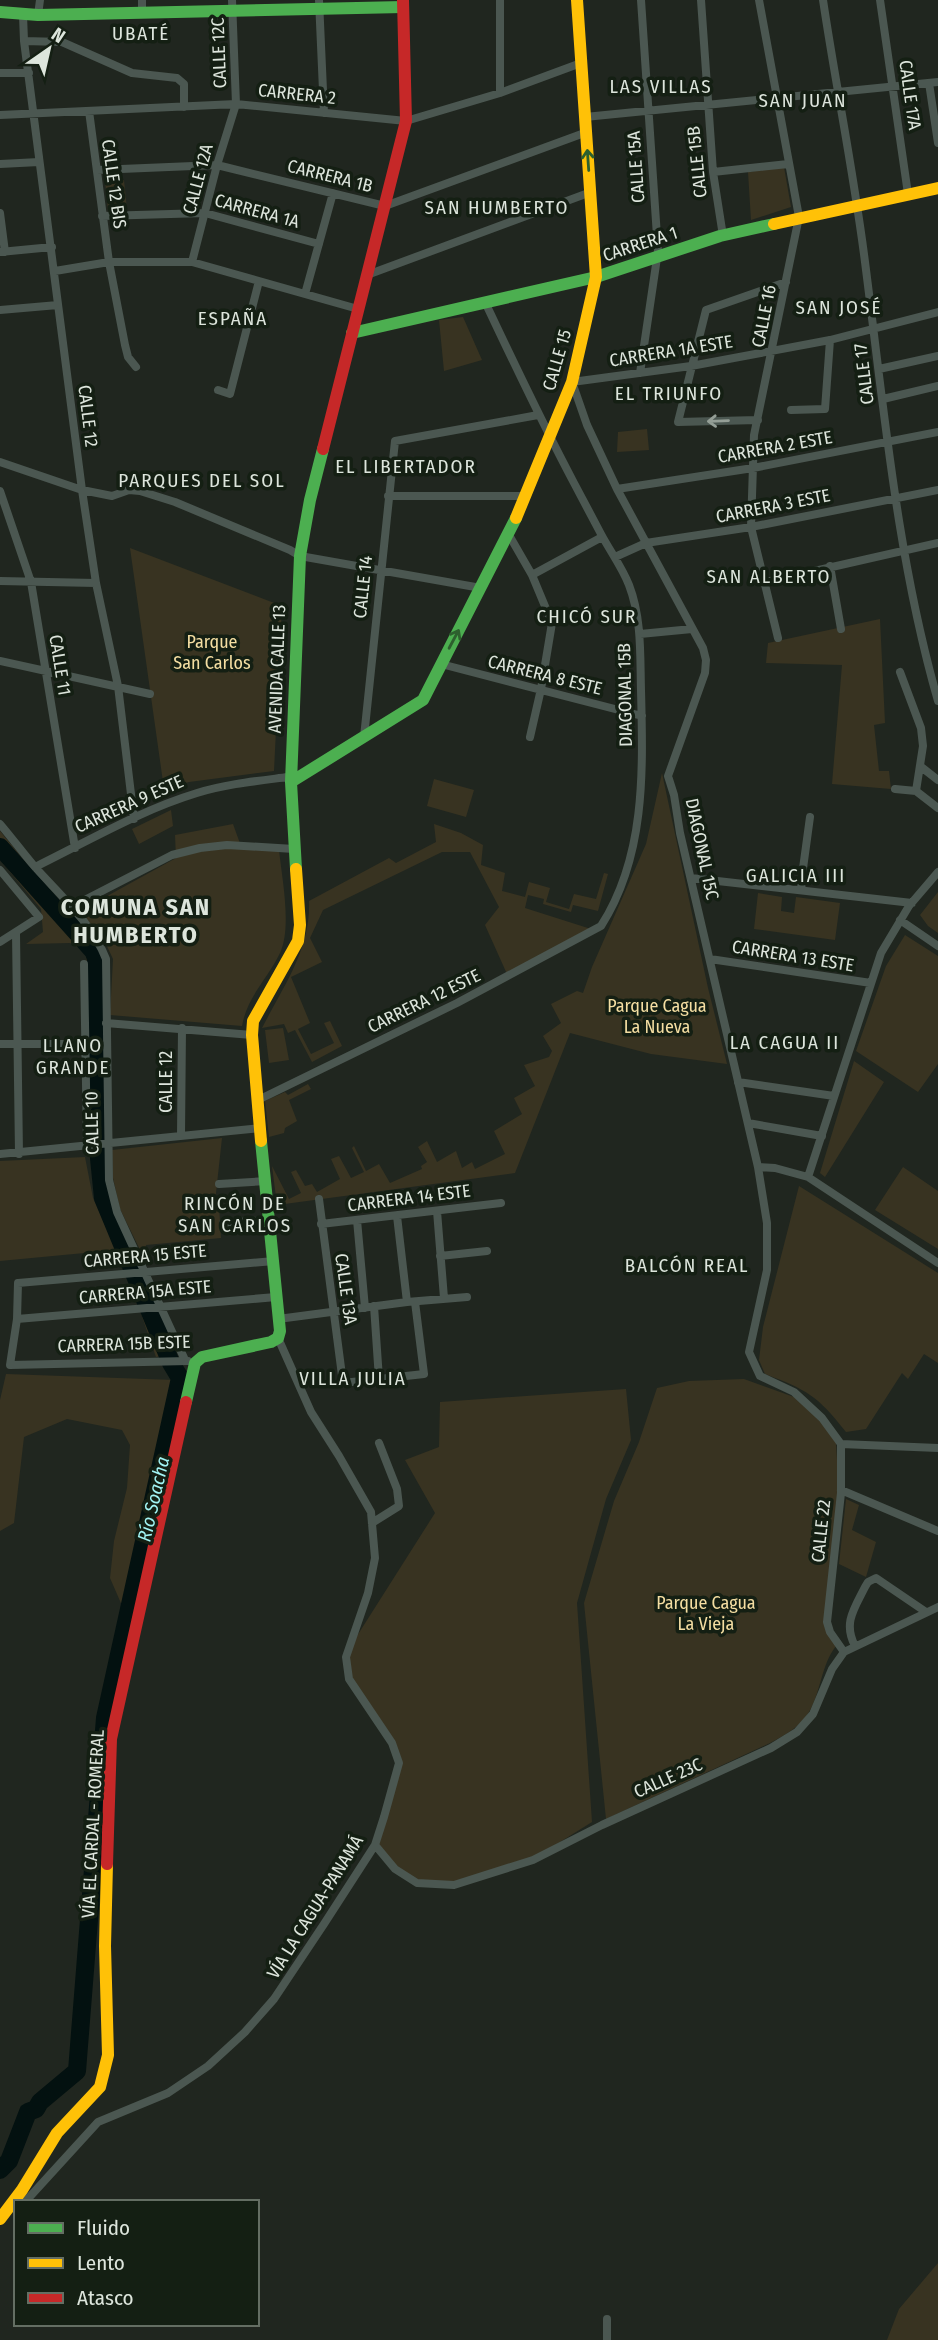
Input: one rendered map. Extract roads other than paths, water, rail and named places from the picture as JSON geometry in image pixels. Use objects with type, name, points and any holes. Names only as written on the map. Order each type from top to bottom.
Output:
[{"type":"main road","name":"CALLE 15","points":[[364,737],[423,699],[509,535],[572,382],[596,277],[577,0]]},
{"type":"main road","points":[[0,12],[38,15],[142,6],[402,4]]},
{"type":"main road","name":"AVENIDA CALLE 13","points":[[278,1338],[280,1331],[268,1220],[253,1021],[298,941],[299,904],[291,782],[300,556],[310,500],[406,121],[402,4]]},
{"type":"main road","name":"CARRERA 1","points":[[352,332],[596,277],[723,236],[799,217],[938,188]]},
{"type":"main road","points":[[291,782],[364,737]]},
{"type":"main road","name":"CARRERA 15B ESTE","points":[[186,1362],[278,1338]]},
{"type":"main road","name":"VÍA EL CARDAL - ROMERAL","points":[[14,2200],[57,2133],[100,2087],[108,2055],[105,1947],[111,1739],[186,1362]]},
{"type":"main road","name":"VÍA EL CARDAL - ROMERAL","points":[[1,2218],[14,2201]]},
{"type":"street","points":[[38,15],[40,0]]},
{"type":"street","points":[[500,0],[500,93]]},
{"type":"street","name":"CALLE 15A","points":[[640,373],[657,257],[641,0]]},
{"type":"street","name":"CALLE 15B","points":[[701,0],[713,172],[723,236]]},
{"type":"street","name":"CALLE 16","points":[[759,0],[799,217],[754,435],[752,468],[751,527],[778,638]]},
{"type":"street","name":"CALLE 17","points":[[823,0],[874,328],[895,498],[938,701]]},
{"type":"street","name":"CALLE 17A","points":[[880,0],[908,194]]},
{"type":"street","points":[[319,4],[324,113]]},
{"type":"street","name":"CALLE 12C","points":[[233,5],[236,104]]},
{"type":"street","name":"CALLE 12","points":[[23,15],[39,162],[82,489],[96,583],[118,686],[134,819]]},
{"type":"street","points":[[24,41],[62,42],[132,73],[177,78],[184,84],[184,107]]},
{"type":"street","name":"CARRERA 2","points":[[0,115],[236,104],[406,121],[500,93],[582,63]]},
{"type":"street","points":[[0,73],[29,73]]},
{"type":"street","points":[[585,117],[934,83],[938,143]]},
{"type":"street","name":"CALLE 12A","points":[[192,262],[217,164],[236,104]]},
{"type":"street","name":"CALLE 12 BIS","points":[[89,111],[109,262],[128,357],[136,367]]},
{"type":"street","name":"CARRERA 1B","points":[[97,170],[217,164],[385,206],[586,132]]},
{"type":"street","points":[[0,164],[39,162]]},
{"type":"street","points":[[713,172],[788,164]]},
{"type":"street","points":[[367,275],[591,192]]},
{"type":"street","points":[[305,294],[332,193]]},
{"type":"street","points":[[0,213],[3,252],[52,247]]},
{"type":"street","name":"CARRERA 1A","points":[[102,216],[205,213],[319,244]]},
{"type":"street","points":[[55,271],[109,262],[192,262],[358,309]]},
{"type":"street","points":[[218,390],[230,394],[259,281]]},
{"type":"street","points":[[758,420],[678,422],[706,310],[786,282]]},
{"type":"street","name":"DIAGONAL 15B","points":[[485,302],[538,415],[615,557],[634,600],[640,634],[642,716],[643,766],[639,815],[633,847],[613,906],[601,926]]},
{"type":"street","points":[[0,310],[58,305]]},
{"type":"street","name":"CARRERA 1A ESTE","points":[[572,382],[691,366],[830,340],[938,312]]},
{"type":"street","points":[[791,410],[825,409],[830,340]]},
{"type":"street","points":[[879,369],[938,356]]},
{"type":"street","name":"DIAGONAL 15C","points":[[572,382],[587,425],[617,489],[703,648],[706,660],[705,673],[668,776],[758,1167],[767,1223],[767,1270],[749,1352],[760,1376],[793,1392],[822,1418],[841,1444]]},
{"type":"street","points":[[883,399],[938,386]]},
{"type":"street","name":"CALLE 14","points":[[364,737],[395,441],[538,415]]},
{"type":"street","name":"CARRERA 2 ESTE","points":[[617,489],[752,468],[938,432]]},
{"type":"street","points":[[0,462],[112,496],[129,490],[140,491],[175,502],[300,556],[481,588]]},
{"type":"street","name":"CARRERA 3 ESTE","points":[[615,557],[646,543],[751,527],[938,490]]},
{"type":"street","name":"CALLE 11","points":[[0,491],[1,501],[31,582],[75,848]]},
{"type":"street","points":[[388,496],[524,496]]},
{"type":"street","points":[[509,535],[532,575],[552,623],[530,737]]},
{"type":"street","points":[[532,575],[602,537]]},
{"type":"street","points":[[766,582],[938,542]]},
{"type":"street","points":[[830,566],[841,629]]},
{"type":"street","points":[[0,581],[96,583]]},
{"type":"street","points":[[640,634],[692,629]]},
{"type":"street","points":[[0,661],[150,694]]},
{"type":"street","name":"CARRERA 8 ESTE","points":[[441,664],[642,716]]},
{"type":"street","points":[[900,672],[921,728],[923,746],[916,791]]},
{"type":"street","points":[[920,766],[938,780]]},
{"type":"street","name":"CARRERA 9 ESTE","points":[[35,867],[165,804],[209,790],[288,777],[291,782]]},
{"type":"street","points":[[895,789],[916,791],[938,808]]},
{"type":"street","points":[[802,890],[810,817]]},
{"type":"street","name":"CALLE 10","points":[[0,824],[100,943],[106,959],[106,1142],[109,1180],[117,1212],[141,1272],[186,1362]]},
{"type":"street","points":[[71,907],[172,855],[227,845],[294,849]]},
{"type":"street","points":[[0,870],[39,917],[0,942]]},
{"type":"street","points":[[808,1177],[881,953],[900,920],[938,872]]},
{"type":"street","points":[[691,878],[912,903]]},
{"type":"street","points":[[900,920],[938,946]]},
{"type":"street","name":"CARRERA 12 ESTE","points":[[258,1100],[457,1003],[601,926]]},
{"type":"street","points":[[16,933],[19,1154]]},
{"type":"street","name":"CARRERA 13 ESTE","points":[[710,959],[871,983]]},
{"type":"street","name":"CALLE 10","points":[[84,964],[90,1144]]},
{"type":"street","points":[[106,1023],[252,1035]]},
{"type":"street","name":"CALLE 12","points":[[181,1135],[182,1028]]},
{"type":"street","points":[[0,1044],[86,1044]]},
{"type":"street","points":[[738,1082],[834,1096]]},
{"type":"street","points":[[748,1123],[822,1136]]},
{"type":"street","points":[[0,1154],[261,1128]]},
{"type":"street","points":[[758,1167],[775,1168],[808,1177],[938,1263]]},
{"type":"street","points":[[219,1184],[266,1181]]},
{"type":"street","name":"CALLE 13A","points":[[319,1199],[342,1383],[379,1379]]},
{"type":"street","name":"CARRERA 14 ESTE","points":[[321,1224],[501,1203]]},
{"type":"street","points":[[437,1211],[444,1298]]},
{"type":"street","points":[[357,1220],[379,1379],[424,1374],[397,1216]]},
{"type":"street","points":[[223,1223],[268,1220]]},
{"type":"street","points":[[440,1256],[487,1251]]},
{"type":"street","name":"CARRERA 15 ESTE","points":[[17,1319],[18,1283],[274,1261]]},
{"type":"street","name":"CARRERA 15A ESTE","points":[[17,1319],[276,1297]]},
{"type":"street","points":[[278,1319],[467,1297]]},
{"type":"street","name":"CARRERA 15B ESTE","points":[[17,1319],[10,1365],[186,1362]]},
{"type":"street","name":"VÍA LA CAGUA-PANAMÁ","points":[[27,2200],[98,2122],[168,2092],[208,2066],[245,2032],[274,1999],[375,1845],[399,1763],[392,1743],[349,1679],[346,1657],[368,1594],[375,1558],[371,1512],[311,1412],[278,1338]]},
{"type":"street","points":[[372,1523],[398,1506],[397,1489],[379,1443]]},
{"type":"street","points":[[841,1444],[938,1448]]},
{"type":"street","name":"CALLE 22","points":[[841,1444],[841,1490],[827,1622],[830,1632],[844,1652]]},
{"type":"street","points":[[841,1490],[938,1531]]},
{"type":"street","points":[[855,1646],[848,1632],[851,1617],[868,1582],[876,1578],[926,1612]]},
{"type":"street","points":[[844,1652],[938,1607]]},
{"type":"street","name":"CALLE 23C","points":[[375,1845],[395,1870],[416,1883],[454,1885],[533,1860],[771,1748],[797,1732],[813,1714],[832,1669],[844,1652]]},
{"type":"street","points":[[607,2319],[607,2340]]},
{"type":"waterway","name":"Río Soacha","points":[[0,847],[94,952],[99,1158],[103,1198],[171,1363],[180,1378],[105,1718],[77,2071],[40,2102],[36,2109],[28,2112],[9,2161],[0,2170]]},
{"type":"district","name":"UBATÉ","points":[[141,33]]},
{"type":"district","name":"LAS VILLAS","points":[[661,86]]},
{"type":"district","name":"SAN JUAN","points":[[803,100]]},
{"type":"district","name":"SAN HUMBERTO","points":[[497,207]]},
{"type":"district","name":"SAN JOSÉ","points":[[839,307]]},
{"type":"district","name":"ESPAÑA","points":[[233,318]]},
{"type":"district","name":"EL TRIUNFO","points":[[669,393]]},
{"type":"district","name":"EL LIBERTADOR","points":[[406,466]]},
{"type":"district","name":"PARQUES DEL SOL","points":[[202,480]]},
{"type":"district","name":"SAN ALBERTO","points":[[769,576]]},
{"type":"district","name":"CHICÓ SUR","points":[[587,616]]},
{"type":"district","name":"GALICIA III","points":[[796,875]]},
{"type":"district","name":"COMUNA SAN HUMBERTO","points":[[136,921]]},
{"type":"district","name":"LA CAGUA II","points":[[785,1042]]},
{"type":"district","name":"LLANO GRANDE","points":[[73,1056]]},
{"type":"district","name":"RINCÓN DE SAN CARLOS","points":[[235,1214]]},
{"type":"district","name":"BALCÓN REAL","points":[[687,1265]]},
{"type":"district","name":"VILLA JULIA","points":[[353,1378]]},
{"type":"park label","name":"Parque San Carlos","points":[[212,652]]},
{"type":"park label","name":"Parque Cagua La Nueva","points":[[657,1016]]},
{"type":"park label","name":"Parque Cagua La Vieja","points":[[706,1613]]}]
